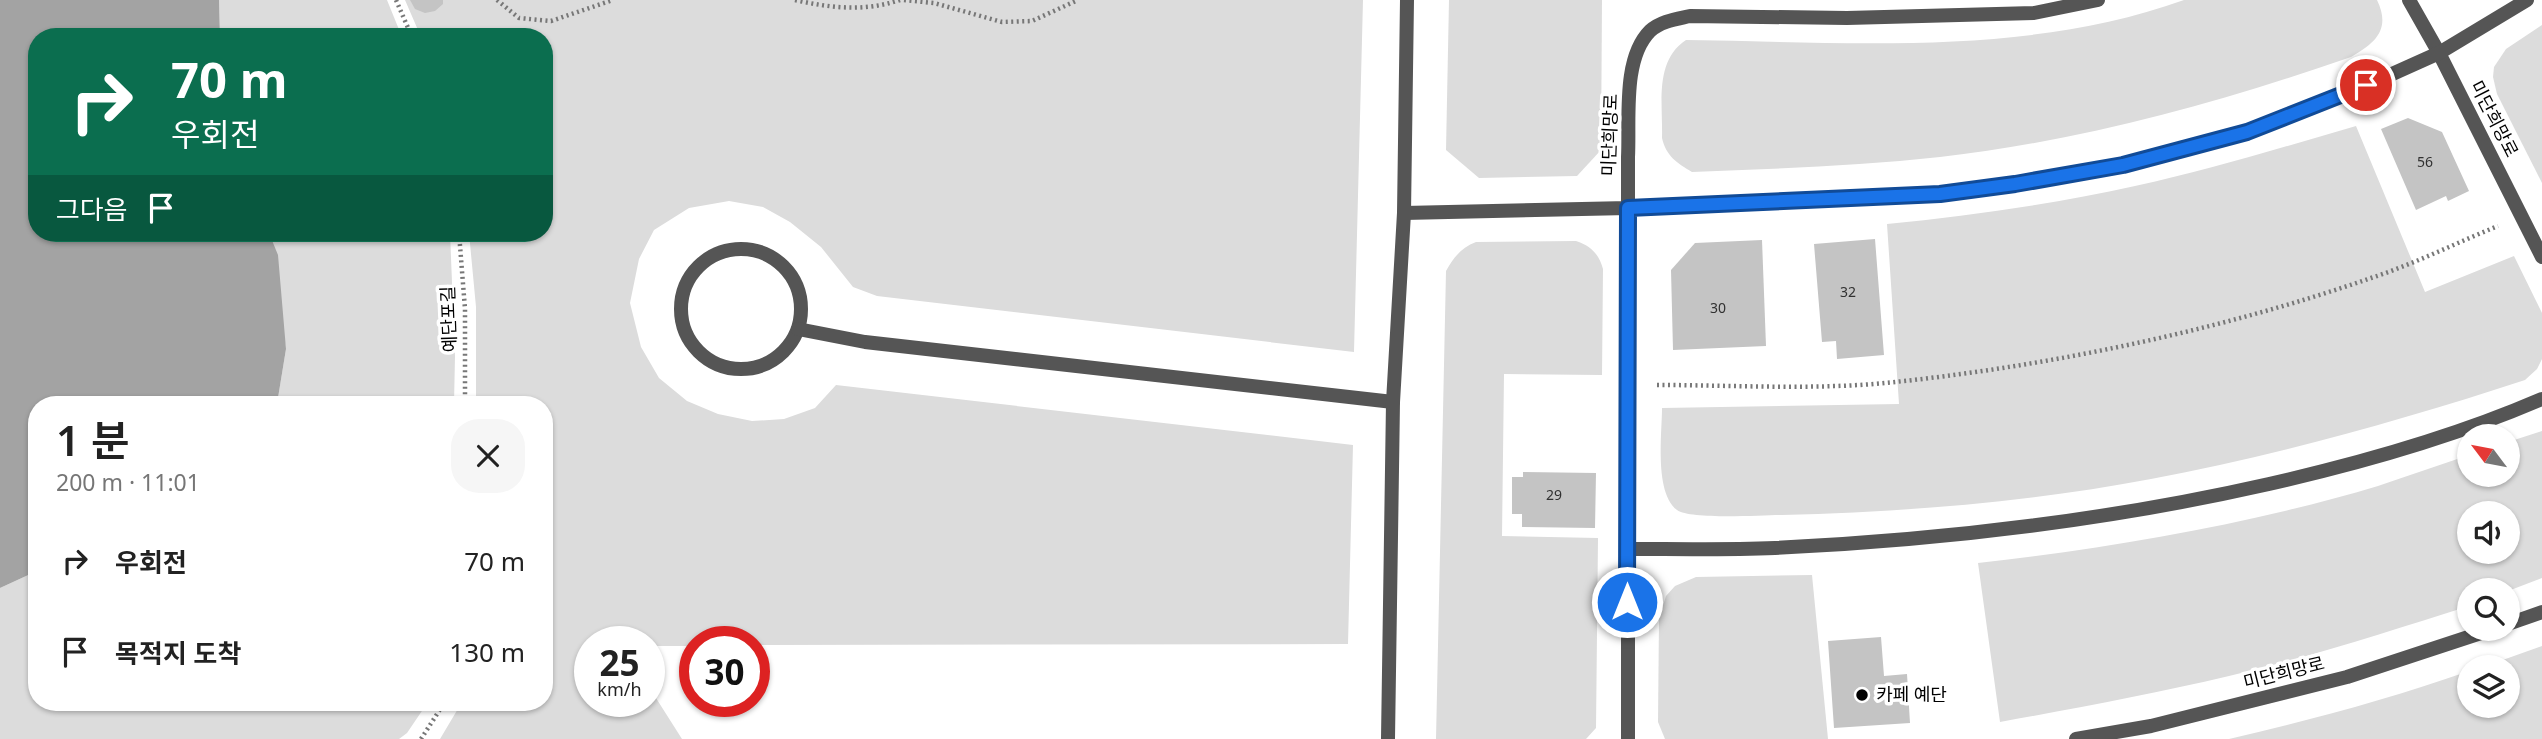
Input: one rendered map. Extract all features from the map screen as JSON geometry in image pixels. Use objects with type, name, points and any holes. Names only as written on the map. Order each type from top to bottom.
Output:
[{"type":"street","points":[[1388,739],[1393,402],[1404,212],[1407,0]]},
{"type":"street","name":"미단희망로","points":[[1628,739],[1628,208],[1632,66],[1640,46],[1651,30],[1667,21],[1690,16],[1847,18],[2034,13],[2098,0]]},
{"type":"street","name":"미단희망로","points":[[2409,0],[2439,53],[2542,257]]},
{"type":"street","points":[[1404,212],[1628,208],[1940,194],[2123,165],[2247,132],[2439,53],[2527,0]]},
{"type":"street","points":[[742,248],[764,253],[783,265],[796,284],[802,306],[799,329],[786,350],[766,365],[742,370],[717,366],[696,352],[684,330],[680,306],[687,282],[700,263],[720,252],[742,248]]},
{"type":"street","points":[[799,329],[865,342],[1393,402]]},
{"type":"street","points":[[1627,549],[1773,548],[2036,527],[2192,501],[2302,476],[2397,451],[2499,418],[2542,399]]},
{"type":"street","points":[[2520,620],[2542,612]]},
{"type":"street","name":"미단희망로","points":[[2076,739],[2151,726],[2347,677],[2457,641]]},
{"type":"path","points":[[396,0],[408,28]]},
{"type":"path","points":[[497,0],[519,18],[551,22],[613,0]]},
{"type":"path","points":[[795,0],[834,8],[862,9],[902,0],[934,4],[1002,22],[1032,21],[1078,0]]},
{"type":"path","points":[[1657,385],[1818,386],[1883,383],[1967,373],[2106,349],[2238,318],[2372,278],[2502,224]]},
{"type":"path","name":"예단포길","points":[[460,242],[465,309],[465,396]]},
{"type":"path","points":[[421,739],[439,711]]},
{"type":"shaded area","points":[[0,0],[219,0],[220,28],[28,28],[28,242],[273,242],[278,255],[286,349],[278,396],[28,396],[28,575],[0,588]]},
{"type":"shaded area","points":[[219,0],[387,0],[398,28],[220,28]]},
{"type":"shaded area","points":[[405,0],[1363,0],[1354,352],[877,296],[853,287],[821,247],[790,222],[763,207],[729,201],[689,208],[654,230],[639,259],[630,303],[641,347],[659,378],[687,401],[718,414],[752,421],[784,419],[815,408],[836,385],[1353,445],[1348,644],[770,645],[770,626],[679,626],[679,646],[665,646],[665,626],[574,626],[574,717],[665,717],[665,712],[682,739],[440,739],[457,711],[553,711],[553,396],[476,396],[476,307],[470,242],[553,242],[553,28],[417,28]]},
{"type":"shaded area","points":[[1449,0],[1602,0],[1601,150],[1577,176],[1479,178],[1446,150]]},
{"type":"shaded area","points":[[2184,0],[2377,0],[2381,10],[2382,27],[2368,46],[2351,57],[2301,74],[2148,118],[1993,150],[1878,163],[1692,172],[1673,158],[1666,150],[1662,138],[1662,84],[1665,71],[1669,59],[1686,40],[1875,43],[2000,38],[2062,31],[2124,18]]},
{"type":"shaded area","points":[[2542,25],[2542,183],[2497,94],[2493,77],[2494,67],[2506,49]]},
{"type":"shaded area","points":[[2356,126],[2425,292],[2514,256],[2542,313],[2542,359],[2537,369],[2525,380],[2387,423],[2293,448],[2151,479],[2060,494],[1921,508],[1744,516],[1685,513],[1677,510],[1670,502],[1662,477],[1662,408],[1899,404],[1887,224],[2011,209],[2163,180]]},
{"type":"shaded area","points":[[1576,241],[1594,251],[1603,269],[1602,375],[1504,374],[1502,536],[1598,538],[1596,728],[1586,739],[1436,739],[1446,271],[1458,254],[1476,242]]},
{"type":"shaded area","points":[[270,242],[450,242],[454,396],[278,396],[286,349]]},
{"type":"shaded area","points":[[2542,431],[2542,578],[2520,586],[2520,578],[2457,578],[2457,610],[2290,661],[2229,676],[2000,722],[1978,563],[2180,533],[2280,512],[2378,486],[2457,459],[2457,487],[2520,487],[2520,438]]},
{"type":"shaded area","points":[[28,575],[28,711],[422,711],[407,733],[399,739],[0,739],[0,588]]},
{"type":"shaded area","points":[[1812,575],[1828,739],[1665,739],[1658,722],[1659,618],[1666,596],[1675,586],[1696,577]]},
{"type":"shaded area","points":[[2542,646],[2542,739],[2229,739],[2350,708],[2457,675],[2457,718],[2520,718],[2520,655],[2517,655]]},
{"type":"building","points":[[410,0],[443,0],[443,4],[435,11],[425,13],[415,9]]},
{"type":"building","points":[[2408,118],[2442,132],[2469,191],[2448,201],[2446,196],[2416,210],[2381,129]]},
{"type":"building","points":[[1875,239],[1884,355],[1837,359],[1836,341],[1822,342],[1814,244]]},
{"type":"building","points":[[1762,240],[1766,346],[1673,350],[1671,270],[1695,243]]},
{"type":"building","points":[[1523,472],[1596,473],[1595,528],[1522,527],[1522,514],[1512,514],[1512,477],[1523,477]]},
{"type":"building","points":[[1881,637],[1884,676],[1907,674],[1910,723],[1834,728],[1828,641]]},
{"type":"place","name":"카페 예단","points":[[1862,695]]},
{"type":"route","points":[[1627,602],[1628,208],[1940,194],[2015,184],[2123,165],[2247,132],[2366,85]]}]
